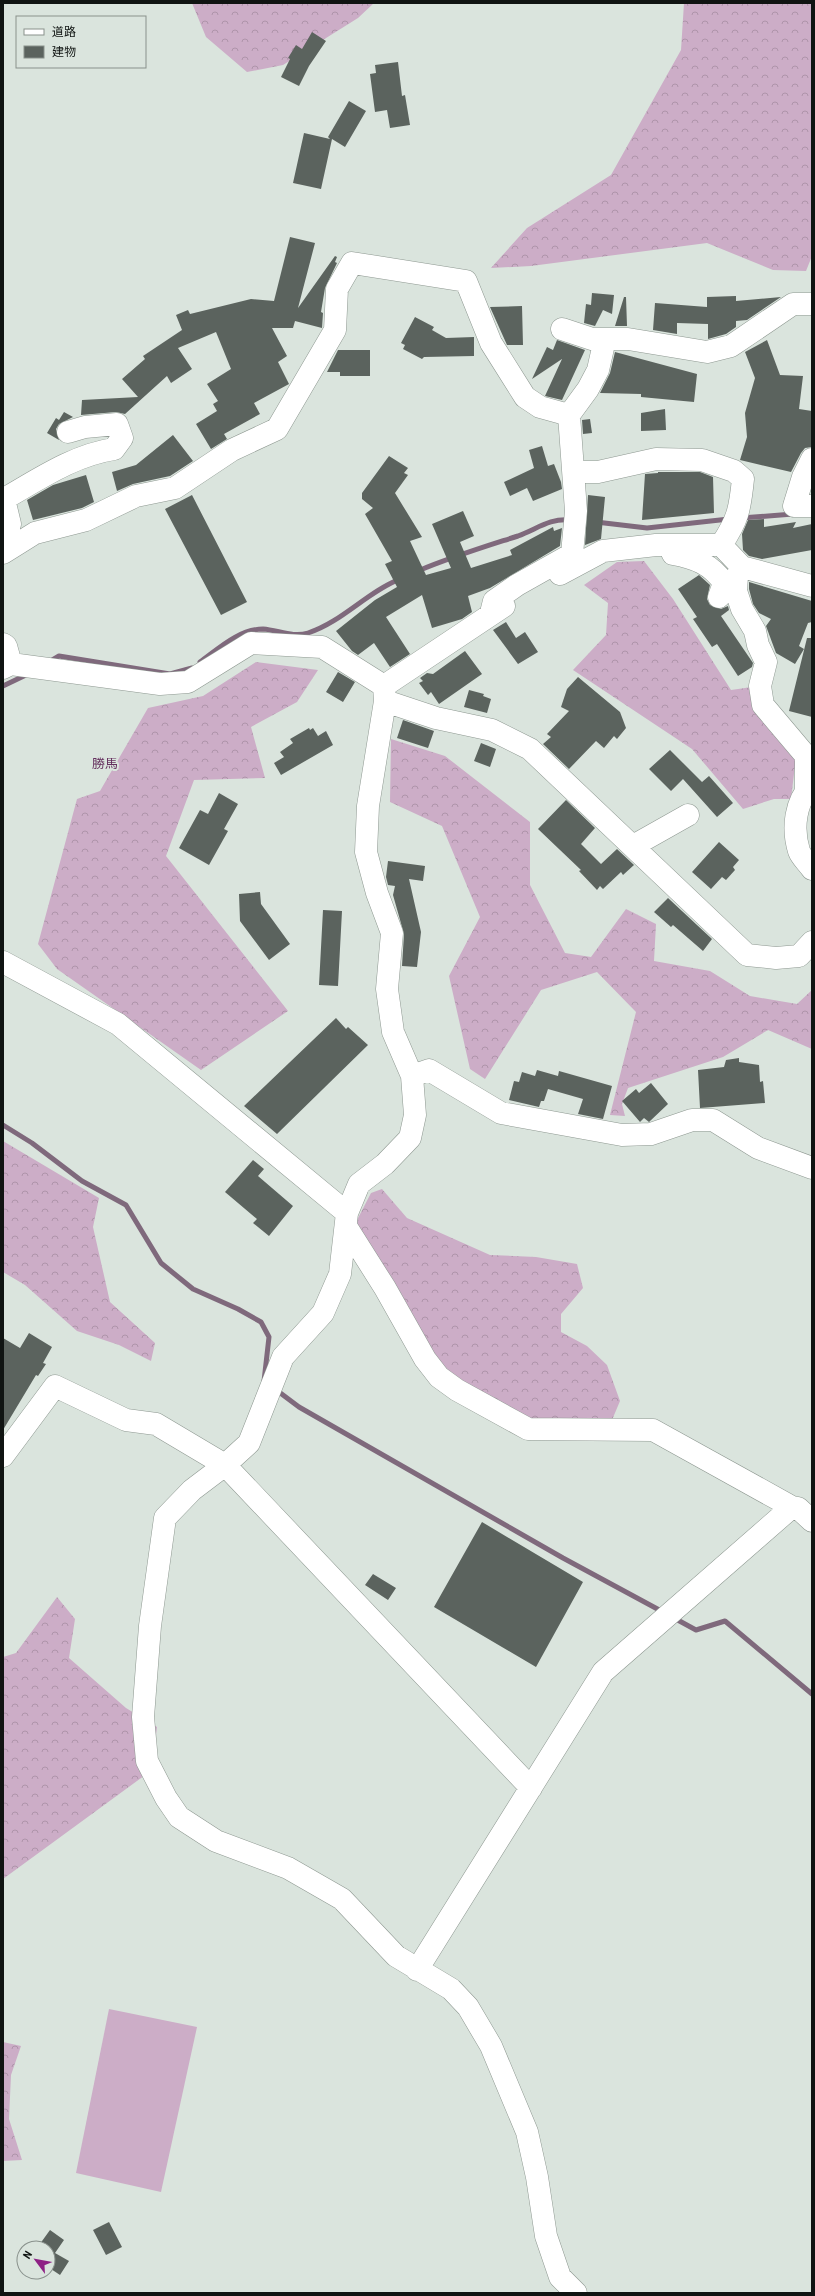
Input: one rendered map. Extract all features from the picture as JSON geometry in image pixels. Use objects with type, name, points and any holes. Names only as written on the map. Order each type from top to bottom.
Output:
[{"type":"street","points":[[3,552],[35,533],[86,520],[136,496],[175,488],[232,450],[277,429],[335,330],[337,289],[352,263],[466,281],[491,343],[525,397],[540,407],[569,415]]},
{"type":"street","points":[[562,329],[592,339],[662,344],[707,352],[731,346],[793,304],[812,304]]},
{"type":"street","points":[[491,613],[494,601],[517,585],[572,554],[576,511],[569,415],[588,389],[598,370],[605,339]]},
{"type":"street","points":[[3,552],[10,524],[4,499],[59,467],[94,452],[114,449],[122,438],[117,424],[85,427],[68,432]]},
{"type":"street","points":[[574,472],[598,472],[656,459],[702,460],[734,471],[743,479],[740,509],[734,527],[721,546]]},
{"type":"street","points":[[812,459],[803,477],[794,506],[812,506]]},
{"type":"street","points":[[668,545],[673,554],[691,557],[715,571],[724,583],[719,597]]},
{"type":"street","points":[[576,2293],[560,2276],[546,2236],[537,2177],[527,2132],[491,2046],[468,2008],[451,1989],[396,1956],[342,1899],[288,1868],[216,1841],[179,1817],[166,1798],[147,1761],[143,1717],[150,1626],[165,1518],[192,1490],[225,1465],[249,1443],[283,1357],[323,1313],[340,1274],[347,1221],[359,1184],[385,1164],[410,1138],[415,1115],[412,1076],[393,1032],[387,989],[392,933],[377,893],[366,852],[368,806],[384,694],[491,613],[603,551],[668,545],[721,546],[742,567],[812,586]]},
{"type":"street","points":[[742,567],[737,576],[736,591],[742,609],[755,631],[758,645],[766,662],[760,686],[764,705],[806,756],[809,788],[798,806],[795,829],[800,852],[812,869]]},
{"type":"street","points":[[6,659],[160,684],[188,682],[251,643],[322,647],[384,694],[436,718],[492,730],[530,749],[747,955],[776,958],[799,956],[812,942]]},
{"type":"street","points":[[633,846],[688,815]]},
{"type":"street","points":[[3,962],[118,1024],[347,1221],[425,1359],[439,1377],[457,1390],[528,1429],[653,1430],[804,1508],[603,1672],[418,1970]]},
{"type":"street","points":[[412,1076],[429,1070],[501,1113],[622,1135],[652,1134],[692,1120],[714,1120],[758,1148],[812,1168]]},
{"type":"street","points":[[3,1456],[55,1386],[126,1420],[156,1424],[225,1465],[531,1788]]},
{"type":"green space","points":[[192,3],[374,3],[358,18],[283,65],[247,72],[206,37]]},
{"type":"green space","points":[[684,3],[812,3],[812,256],[806,271],[773,270],[707,243],[531,266],[491,268],[527,228],[611,175],[681,50]]},
{"type":"green space","points":[[644,561],[673,599],[731,690],[752,687],[796,757],[791,799],[774,799],[743,809],[692,749],[573,670],[606,635],[608,603],[584,585],[617,562]]},
{"type":"green space","points":[[256,662],[318,670],[297,702],[251,727],[265,778],[194,780],[166,856],[288,1011],[201,1070],[57,969],[38,944],[77,799],[100,791],[148,708],[203,696]]},
{"type":"green space","points":[[391,739],[445,756],[530,822],[530,885],[565,953],[591,957],[626,909],[656,924],[654,961],[710,971],[750,996],[797,1004],[812,990],[812,1049],[768,1030],[723,1057],[628,1088],[622,1104],[625,1116],[610,1115],[636,1012],[597,972],[541,990],[485,1079],[470,1069],[449,976],[480,917],[442,826],[390,802]]},
{"type":"green space","points":[[3,1141],[99,1198],[93,1227],[110,1302],[155,1343],[151,1361],[119,1345],[77,1331],[25,1285],[3,1272]]},
{"type":"green space","points":[[382,1189],[407,1218],[490,1255],[536,1257],[577,1264],[583,1288],[561,1314],[561,1332],[587,1346],[607,1365],[620,1401],[612,1420],[527,1421],[451,1378],[438,1364],[358,1234],[357,1220],[371,1193]]},
{"type":"green space","points":[[57,1597],[75,1619],[69,1658],[126,1708],[157,1727],[152,1770],[3,1879],[3,1657],[16,1653]]},
{"type":"green space","points":[[109,2009],[197,2027],[161,2192],[76,2173]]},
{"type":"green space","points":[[3,2042],[21,2046],[11,2075],[9,2119],[22,2160],[3,2161]]},
{"type":"building","points":[[312,32],[326,41],[309,66],[299,86],[281,77],[290,59],[288,58],[296,45],[302,49]]},
{"type":"building","points":[[398,62],[402,96],[405,95],[410,125],[390,128],[387,110],[375,112],[370,74],[376,73],[375,65]]},
{"type":"building","points":[[349,101],[366,111],[345,147],[332,139],[321,189],[293,183],[304,133],[330,139],[328,137]]},
{"type":"building","points":[[290,237],[315,243],[298,308],[335,256],[337,257],[335,262],[337,263],[325,288],[321,312],[323,313],[322,328],[295,321],[293,328],[272,328],[287,356],[278,362],[289,384],[254,403],[260,414],[224,434],[227,439],[211,449],[196,424],[217,411],[213,404],[218,401],[207,384],[231,369],[216,332],[178,348],[192,369],[171,383],[167,376],[125,414],[116,412],[81,415],[82,400],[138,397],[122,379],[145,359],[143,356],[182,330],[176,315],[188,310],[190,314],[251,299],[274,301]]},
{"type":"building","points":[[592,293],[614,295],[612,314],[603,310],[595,326],[584,323],[586,304],[591,305]]},
{"type":"building","points":[[736,296],[736,301],[781,297],[747,320],[736,321],[736,327],[726,334],[708,339],[708,324],[677,323],[677,334],[653,330],[655,303],[707,307],[707,297]]},
{"type":"building","points":[[624,297],[626,297],[627,326],[615,326]]},
{"type":"building","points":[[522,306],[523,345],[507,345],[490,307]]},
{"type":"building","points":[[415,317],[434,327],[432,330],[446,338],[474,337],[474,356],[424,357],[422,359],[403,349],[405,345],[401,343]]},
{"type":"building","points":[[557,340],[585,350],[562,400],[545,396],[562,359],[532,379],[547,347],[553,350]]},
{"type":"building","points":[[767,340],[780,375],[803,376],[799,409],[812,411],[812,447],[805,448],[791,472],[740,460],[747,437],[745,413],[755,378],[745,352]]},
{"type":"building","points":[[338,350],[370,350],[370,376],[340,376],[340,372],[327,372]]},
{"type":"building","points":[[615,352],[697,374],[694,402],[641,397],[641,394],[600,393],[610,373]]},
{"type":"building","points":[[665,409],[666,430],[641,431],[641,413]]},
{"type":"building","points":[[64,412],[73,417],[59,424],[56,429],[59,440],[47,433],[56,418],[59,420]]},
{"type":"building","points":[[590,419],[592,433],[583,434],[582,420]]},
{"type":"building","points":[[173,435],[193,461],[170,476],[133,484],[117,491],[112,472],[136,465]]},
{"type":"building","points":[[542,446],[548,466],[554,464],[562,489],[533,501],[527,488],[510,496],[504,482],[534,468],[529,450]]},
{"type":"building","points":[[389,456],[408,468],[404,473],[408,475],[395,493],[422,537],[410,541],[426,575],[451,568],[432,524],[463,511],[474,536],[460,542],[471,568],[512,555],[510,550],[553,527],[554,531],[562,528],[560,546],[490,588],[468,596],[472,612],[462,619],[432,628],[422,595],[386,617],[410,654],[390,667],[374,643],[358,655],[352,651],[336,631],[375,600],[397,587],[385,564],[392,561],[365,514],[373,508],[362,499],[362,493]]},
{"type":"building","points":[[658,472],[700,472],[713,477],[714,513],[642,520],[645,474]]},
{"type":"building","points":[[86,475],[94,502],[82,508],[33,520],[27,500],[53,485]]},
{"type":"building","points":[[192,495],[247,602],[221,615],[165,509]]},
{"type":"building","points":[[588,495],[605,497],[601,539],[585,545]]},
{"type":"building","points":[[764,519],[764,527],[796,522],[793,528],[812,524],[812,550],[762,559],[749,556],[743,550],[742,534],[748,520]]},
{"type":"building","points":[[699,575],[710,585],[707,599],[710,605],[721,609],[728,606],[729,610],[721,616],[753,663],[752,667],[738,676],[717,644],[712,647],[693,619],[697,617],[678,589]]},
{"type":"building","points":[[749,582],[812,601],[812,622],[808,623],[799,646],[804,649],[795,664],[776,653],[766,626],[771,619],[759,613],[753,604],[749,589]]},
{"type":"building","points":[[506,622],[516,638],[525,632],[538,652],[518,664],[493,630]]},
{"type":"building","points":[[807,638],[812,638],[812,717],[789,711]]},
{"type":"building","points":[[465,651],[482,674],[439,704],[431,692],[428,695],[419,683],[423,681],[420,678],[427,673],[433,674]]},
{"type":"building","points":[[338,672],[355,682],[343,702],[326,692]]},
{"type":"building","points":[[578,677],[620,712],[626,728],[617,739],[614,736],[604,748],[596,741],[569,769],[543,744],[551,737],[547,734],[569,711],[561,707],[567,689]]},
{"type":"building","points":[[469,690],[484,694],[483,696],[491,699],[487,713],[464,707]]},
{"type":"building","points":[[403,720],[434,731],[428,748],[397,738]]},
{"type":"building","points":[[309,728],[310,730],[313,728],[318,736],[326,731],[333,745],[281,775],[274,763],[284,757],[280,752],[293,743],[290,739]]},
{"type":"building","points":[[481,743],[496,749],[490,767],[474,761]]},
{"type":"building","points":[[670,750],[702,782],[709,776],[733,803],[717,817],[683,779],[671,791],[649,769]]},
{"type":"building","points":[[219,793],[238,804],[224,829],[228,831],[209,865],[179,848],[200,810],[208,814]]},
{"type":"building","points":[[566,800],[595,828],[581,844],[601,864],[617,849],[634,865],[623,875],[621,872],[603,889],[600,886],[597,890],[579,871],[581,870],[538,829]]},
{"type":"building","points":[[719,842],[739,860],[733,867],[735,870],[726,880],[722,877],[711,889],[692,872]]},
{"type":"building","points":[[388,861],[425,866],[423,881],[409,879],[421,932],[417,967],[402,966],[404,934],[393,895],[395,886],[388,885],[386,877]]},
{"type":"building","points":[[260,892],[261,904],[290,944],[269,960],[240,921],[239,894]]},
{"type":"building","points":[[668,898],[712,939],[703,951],[673,925],[671,927],[654,912]]},
{"type":"building","points":[[323,910],[342,911],[338,986],[319,985]]},
{"type":"building","points":[[336,1018],[346,1029],[348,1027],[368,1045],[277,1134],[244,1106]]},
{"type":"building","points":[[739,1058],[739,1062],[759,1065],[760,1082],[763,1081],[765,1103],[700,1108],[698,1070],[724,1067],[726,1060]]},
{"type":"building","points":[[537,1070],[558,1076],[559,1071],[612,1086],[603,1119],[578,1114],[583,1099],[548,1089],[544,1101],[541,1101],[539,1107],[509,1100],[514,1081],[519,1082],[522,1072],[535,1076]]},
{"type":"building","points":[[651,1083],[668,1104],[649,1122],[644,1118],[640,1122],[622,1101],[636,1089],[639,1093]]},
{"type":"building","points":[[253,1160],[264,1169],[258,1176],[293,1206],[269,1236],[253,1223],[257,1219],[225,1192]]},
{"type":"building","points":[[29,1333],[52,1347],[43,1363],[46,1364],[38,1376],[36,1375],[3,1430],[3,1338],[20,1348]]},
{"type":"building","points":[[482,1522],[583,1582],[536,1667],[434,1607]]},
{"type":"building","points":[[373,1574],[396,1588],[388,1600],[365,1585]]},
{"type":"building","points":[[109,2222],[122,2247],[106,2255],[93,2230]]},
{"type":"building","points":[[50,2230],[64,2240],[56,2252],[56,2240],[43,2240]]},
{"type":"building","points":[[56,2254],[69,2261],[60,2275],[56,2272]]},
{"type":"waterway","points":[[741,518],[793,514]]},
{"type":"waterway","points":[[596,522],[647,528],[729,519]]},
{"type":"waterway","points":[[418,571],[518,536],[550,522],[570,520]]},
{"type":"waterway","points":[[200,662],[229,641],[246,632],[263,629],[297,635],[308,633],[332,622],[376,591],[400,579]]},
{"type":"waterway","points":[[49,662],[59,656],[170,674],[192,668]]},
{"type":"waterway","points":[[3,686],[28,674]]},
{"type":"waterway","points":[[3,1125],[32,1143],[82,1181],[126,1205],[161,1263],[193,1289],[238,1309],[261,1322],[269,1337],[264,1381]]},
{"type":"waterway","points":[[275,1389],[299,1407],[563,1558],[663,1612]]},
{"type":"waterway","points":[[674,1618],[696,1630],[725,1621],[812,1694]]},
{"type":"district","name":"勝馬","points":[[105,763]]}]
